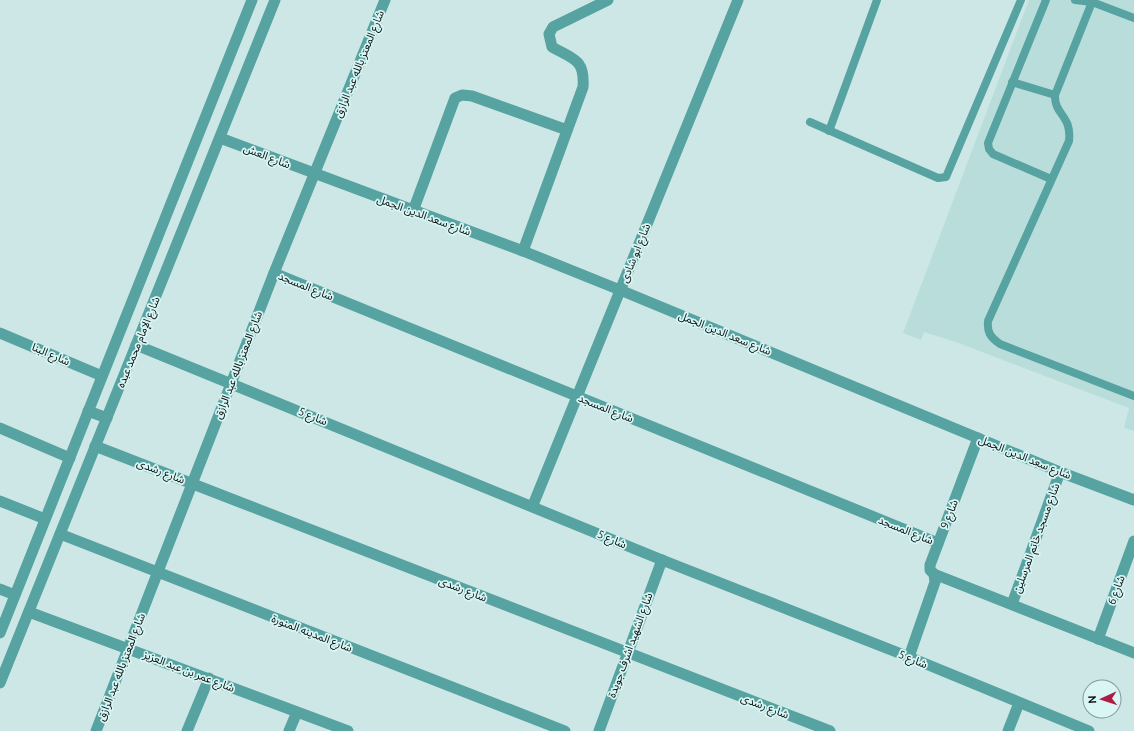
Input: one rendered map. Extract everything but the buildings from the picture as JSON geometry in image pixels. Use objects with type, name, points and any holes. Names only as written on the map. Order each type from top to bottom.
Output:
[{"type":"street","name":"شارع الإمام محمد عبده","points":[[0,633],[252,0]]},
{"type":"street","name":"شارع الإمام محمد عبده","points":[[0,683],[275,0]]},
{"type":"street","name":"شارع المعتز بالله عبد الرازق","points":[[96,731],[274,273],[385,0]]},
{"type":"street","points":[[523,252],[583,87],[583,70],[578,63],[552,47],[549,34],[553,27],[608,0]]},
{"type":"street","name":"شارع ابو شادى","points":[[532,505],[738,0]]},
{"type":"street","points":[[413,211],[455,98],[462,95],[472,96],[567,130]]},
{"type":"street","name":"شارع العش","points":[[220,138],[314,174]]},
{"type":"street","name":"شارع سعد الدين الجمل","points":[[314,174],[620,290],[1060,472],[1134,500]]},
{"type":"street","name":"شارع المسجد","points":[[274,273],[938,543]]},
{"type":"street","name":"شارع البنا","points":[[0,333],[102,376]]},
{"type":"street","name":"شارع 5","points":[[136,345],[532,505],[662,560],[908,657],[1089,731]]},
{"type":"street","points":[[88,411],[107,418]]},
{"type":"street","points":[[0,428],[70,458]]},
{"type":"street","name":"شارع 9","points":[[908,657],[935,582],[934,574],[930,570],[930,566],[978,438]]},
{"type":"street","name":"شارع رشدى","points":[[95,446],[830,731]]},
{"type":"street","name":"شارع مسجد خاتم المرسلين","points":[[1012,604],[1060,472]]},
{"type":"street","points":[[0,501],[45,519]]},
{"type":"street","name":"شارع المدينه المنورة","points":[[60,534],[565,731]]},
{"type":"street","name":"شارع 6","points":[[1098,639],[1134,541]]},
{"type":"street","name":"شارع الشهيد اشرف جويدة","points":[[599,731],[662,560]]},
{"type":"street","points":[[934,574],[1134,653]]},
{"type":"street","points":[[0,589],[15,595]]},
{"type":"street","name":"شارع عمر بن عبد العزيز","points":[[29,612],[348,731]]},
{"type":"street","points":[[187,731],[209,678]]},
{"type":"street","points":[[1008,731],[1019,703]]},
{"type":"street","points":[[290,731],[297,712]]},
{"type":"lane","points":[[829,131],[877,0]]},
{"type":"lane","points":[[810,122],[938,178],[946,177],[1021,0]]},
{"type":"lane","points":[[1046,0],[990,136],[989,149],[992,154],[1051,179]]},
{"type":"lane","points":[[1075,0],[1092,2],[1134,18]]},
{"type":"lane","points":[[1092,2],[1054,95],[1057,109],[1068,123],[1070,132],[1069,141],[988,320],[987,329],[992,338],[1000,344],[1134,396]]},
{"type":"lane","points":[[1012,82],[1054,95]]},
{"type":"shaded area","points":[[1029,0],[1134,0],[1134,431],[1124,428],[1129,408],[956,342],[924,332],[921,340],[903,333]]}]
